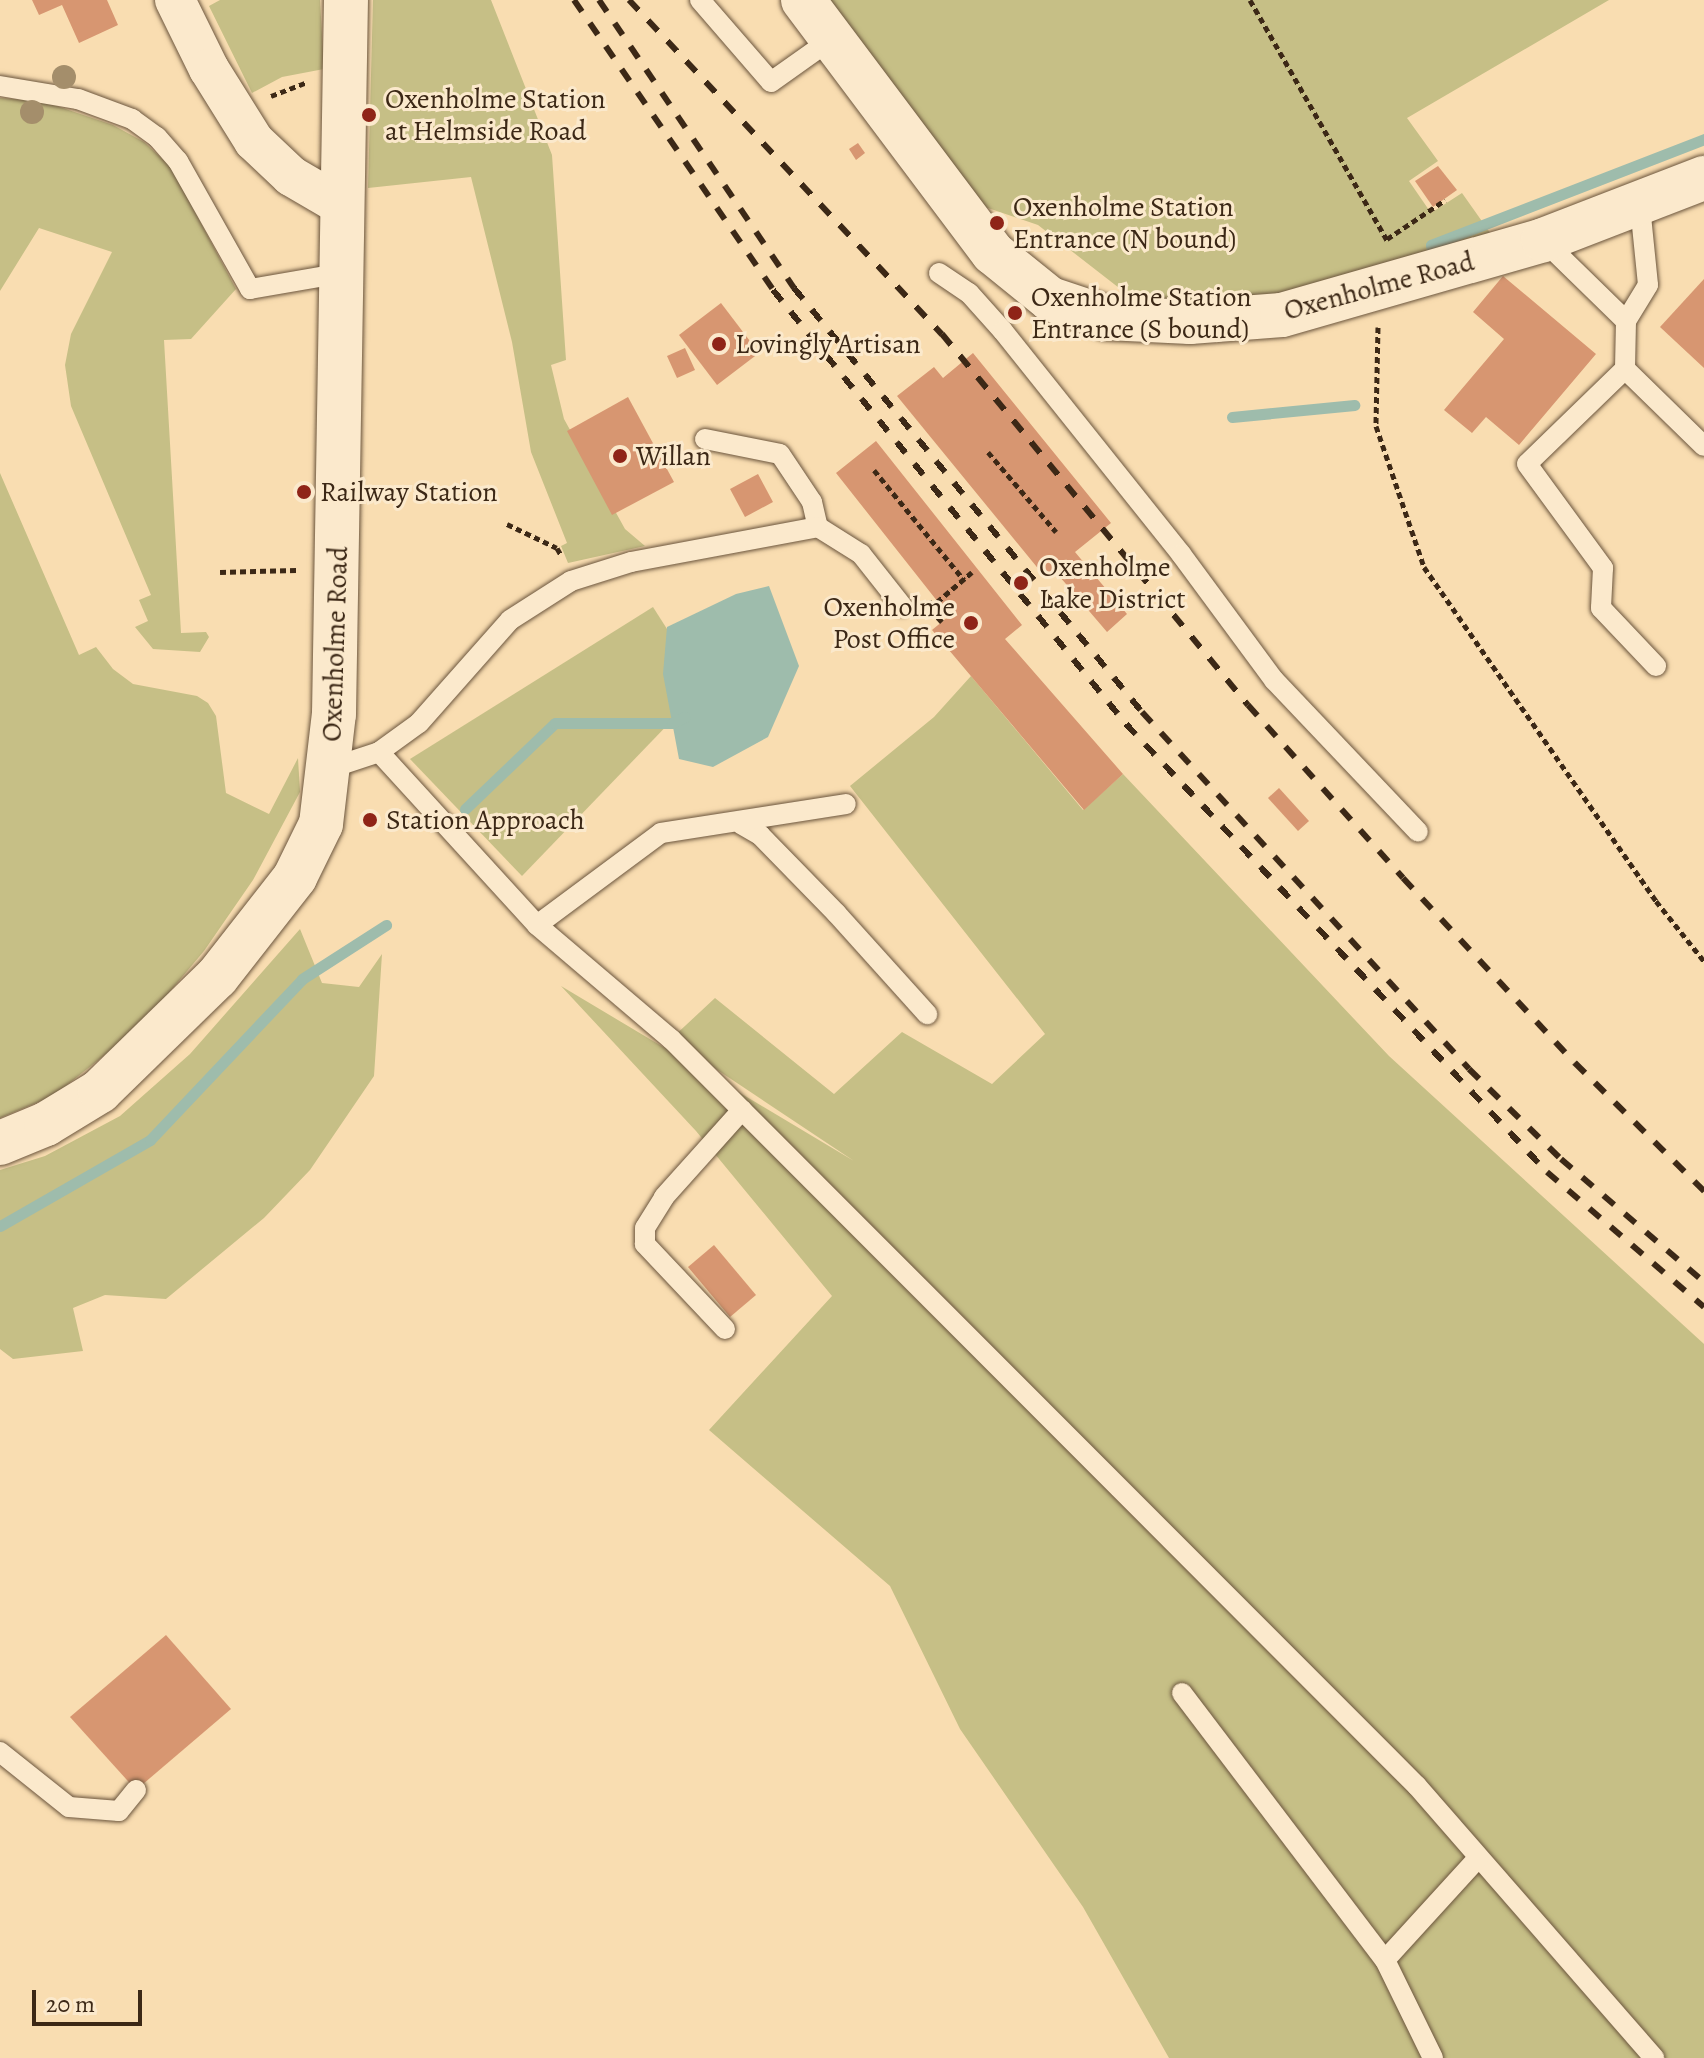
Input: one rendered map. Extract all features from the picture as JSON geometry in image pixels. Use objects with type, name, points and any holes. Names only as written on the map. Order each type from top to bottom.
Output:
[{"type":"main road","name":"Oxenholme Road","points":[[0,1143],[46,1124],[100,1091],[217,977],[310,851],[321,824],[331,768],[346,0]]},
{"type":"main road","name":"Oxenholme Road","points":[[803,0],[968,225],[1016,275],[1050,299],[1077,311],[1137,322],[1236,321],[1395,285],[1543,240],[1640,206],[1704,178]]},
{"type":"street","points":[[175,0],[209,69],[254,141],[291,176],[344,207]]},
{"type":"lane","points":[[700,0],[771,82],[830,40]]},
{"type":"lane","points":[[0,86],[78,99],[132,119],[157,137],[178,161],[250,289],[343,273]]},
{"type":"lane","points":[[1640,206],[1648,285],[1626,321],[1625,369],[1527,464],[1603,568],[1601,608],[1656,666]]},
{"type":"lane","points":[[1543,240],[1626,321]]},
{"type":"lane","points":[[939,273],[969,293],[1003,331],[1181,554],[1274,680],[1418,832]]},
{"type":"lane","points":[[1625,369],[1704,446]]},
{"type":"lane","points":[[705,439],[780,454],[812,502],[818,527]]},
{"type":"lane","points":[[331,768],[379,752],[419,723],[510,620],[571,581],[631,562],[818,527],[861,554],[902,606]]},
{"type":"lane","points":[[379,752],[537,925],[671,1039],[1417,1786],[1654,2058]]},
{"type":"lane","points":[[537,925],[661,833],[741,824],[846,804]]},
{"type":"lane","points":[[741,824],[760,835],[837,914],[927,1014]]},
{"type":"lane","points":[[725,1329],[645,1244],[645,1228],[664,1197],[742,1110]]},
{"type":"lane","points":[[1182,1693],[1385,1960],[1433,2058]]},
{"type":"lane","points":[[0,1752],[69,1807],[119,1811],[136,1790]]},
{"type":"lane","points":[[1385,1960],[1479,1857]]},
{"type":"path","points":[[1250,0],[1387,239],[1395,285],[1376,426],[1424,567],[1656,901],[1704,961]]},
{"type":"path","points":[[261,101],[312,80]]},
{"type":"path","points":[[1387,239],[1445,200]]},
{"type":"path","points":[[988,452],[1056,532]]},
{"type":"path","points":[[874,470],[964,580]]},
{"type":"path","points":[[507,524],[557,548]]},
{"type":"path","points":[[220,572],[304,570]]},
{"type":"path","points":[[902,606],[937,602],[972,572]]},
{"type":"path","points":[[925,603],[942,622]]},
{"type":"shaded area","points":[[220,0],[320,0],[324,69],[282,77],[252,93],[209,6]]},
{"type":"shaded area","points":[[373,0],[491,0],[552,155],[566,360],[551,365],[564,419],[625,529],[645,546],[568,563],[561,546],[567,543],[531,452],[512,342],[471,177],[368,188]]},
{"type":"shaded area","points":[[829,0],[1609,0],[1407,118],[1438,161],[1409,181],[1431,213],[1462,193],[1491,234],[1303,299],[1156,304],[1123,291],[1038,225],[985,207]]},
{"type":"shaded area","points":[[0,98],[42,101],[113,125],[144,142],[171,167],[236,289],[191,339],[164,340],[181,633],[206,632],[209,637],[200,652],[153,649],[135,627],[148,621],[139,600],[151,595],[71,406],[65,365],[71,334],[112,252],[39,228],[0,291]]},
{"type":"shaded area","points":[[0,473],[79,655],[96,647],[113,669],[133,684],[197,696],[208,703],[216,716],[226,793],[269,814],[298,758],[300,792],[253,880],[204,951],[140,1027],[53,1096],[0,1118]]},
{"type":"shaded area","points":[[769,586],[799,666],[768,737],[713,767],[679,759],[663,674],[667,627],[736,594]]},
{"type":"shaded area","points":[[653,607],[704,687],[522,876],[410,759]]},
{"type":"shaded area","points":[[971,676],[1083,810],[1123,774],[1389,1056],[1704,1344],[1704,2058],[1169,2058],[1083,1907],[960,1729],[890,1586],[709,1430],[832,1296],[696,1131],[561,986],[854,1161],[671,1039],[715,998],[834,1094],[902,1032],[992,1084],[1045,1034],[850,786],[934,717]]},
{"type":"shaded area","points":[[300,929],[322,983],[359,987],[382,954],[374,1076],[310,1170],[264,1218],[166,1299],[105,1295],[73,1308],[83,1351],[13,1359],[0,1349],[0,1170],[45,1156],[120,1116],[190,1054]]},
{"type":"building","points":[[32,0],[107,0],[118,25],[79,43],[62,5],[39,15]]},
{"type":"building","points":[[858,143],[865,153],[856,160],[849,149]]},
{"type":"building","points":[[1438,166],[1457,190],[1433,207],[1415,181]]},
{"type":"building","points":[[1503,276],[1596,354],[1519,445],[1486,417],[1472,433],[1444,410],[1504,339],[1473,312]]},
{"type":"building","points":[[1704,279],[1704,368],[1660,327]]},
{"type":"building","name":"Lovingly Artisan","points":[[721,303],[759,353],[717,385],[679,335]]},
{"type":"building","name":"Willan","points":[[685,348],[695,370],[677,378],[667,356]]},
{"type":"building","points":[[973,353],[1111,523],[1075,552],[1127,614],[1107,632],[1054,570],[1045,577],[897,396],[934,367],[943,378]]},
{"type":"building","name":"Willan","points":[[628,397],[674,482],[612,515],[567,431]]},
{"type":"building","points":[[876,441],[1022,625],[1005,639],[1123,774],[1084,810],[932,630],[949,616],[836,473]]},
{"type":"building","points":[[758,474],[773,502],[745,517],[730,489]]},
{"type":"building","points":[[1279,788],[1309,821],[1298,831],[1268,798]]},
{"type":"building","points":[[714,1245],[756,1295],[730,1317],[688,1267]]},
{"type":"building","points":[[166,1635],[231,1709],[136,1790],[70,1717]]},
{"type":"waterway","points":[[1433,255],[1431,245],[1704,139]]},
{"type":"waterway","points":[[1232,417],[1354,405]]},
{"type":"waterway","points":[[465,809],[555,723],[672,723],[685,717]]},
{"type":"waterway","points":[[0,1226],[150,1140],[302,979],[386,925]]},
{"type":"railway","points":[[574,0],[773,290],[1126,724],[1547,1172],[1704,1307]]},
{"type":"railway","points":[[599,0],[794,288],[1142,712],[1469,1069],[1561,1159],[1704,1282]]},
{"type":"railway","points":[[629,0],[942,334],[1248,705],[1403,878],[1575,1063],[1704,1191]]},
{"type":"place","name":"Oxenholme Station at Helmside Road","points":[[369,115]]},
{"type":"place","name":"Oxenholme Station Entrance (N bound)","points":[[997,223]]},
{"type":"place","name":"Oxenholme Station Entrance (S bound)","points":[[1015,313]]},
{"type":"place","name":"Lovingly Artisan","points":[[719,344]]},
{"type":"place","name":"Willan","points":[[620,456]]},
{"type":"place","name":"Railway Station","points":[[304,492]]},
{"type":"place","name":"Oxenholme Lake District","points":[[1021,583]]},
{"type":"place","name":"Oxenholme Post Office","points":[[971,623]]},
{"type":"place","name":"Station Approach","points":[[370,820]]}]
